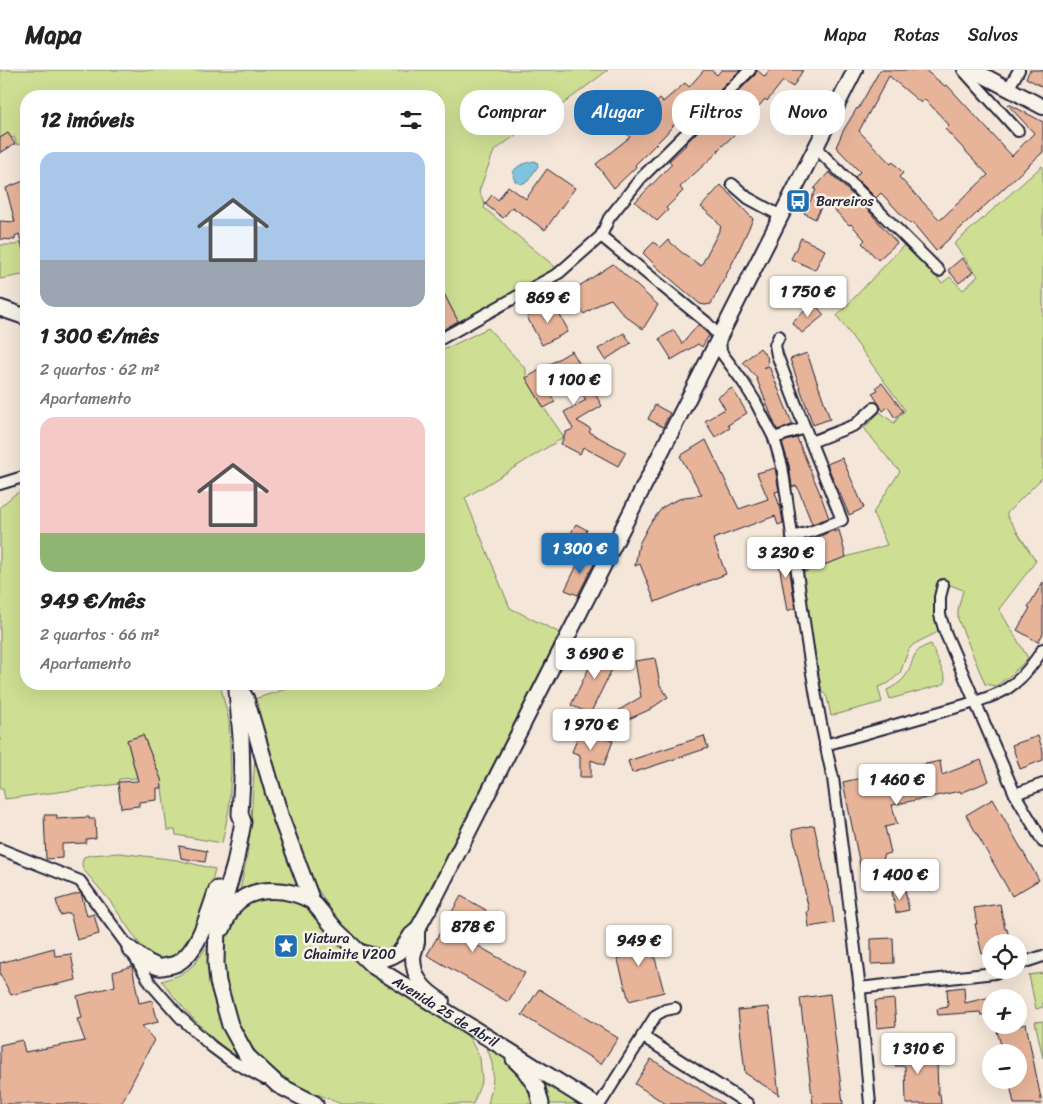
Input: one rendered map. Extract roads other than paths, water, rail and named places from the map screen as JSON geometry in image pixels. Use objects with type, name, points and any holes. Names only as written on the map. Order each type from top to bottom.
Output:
[{"type":"main road","points":[[360,952],[385,959],[393,956],[400,952],[411,935],[417,930],[436,896],[855,70]]},
{"type":"main road","points":[[973,70],[1043,107]]},
{"type":"main road","points":[[0,308],[20,315]]},
{"type":"main road","name":"Avenida 25 de Abril","points":[[237,690],[242,737],[240,814],[243,822],[235,864],[217,926],[216,962],[218,982],[230,1025],[247,1056],[278,1085],[315,1104]]},
{"type":"main road","name":"Avenida 25 de Abril","points":[[241,690],[246,699],[281,818],[312,900],[337,931],[373,966],[594,1104]]},
{"type":"main road","points":[[130,949],[145,961],[157,967],[172,966],[184,960],[195,946],[214,899],[226,862],[235,821],[240,814]]},
{"type":"main road","name":"Avenida 25 de Abril","points":[[217,944],[226,918],[243,898],[271,890],[282,890],[302,895],[312,900]]},
{"type":"main road","points":[[417,930],[413,957],[420,984],[431,994],[448,1004],[466,1024]]},
{"type":"main road","points":[[499,1044],[524,1069],[537,1088],[541,1104]]},
{"type":"street","points":[[445,337],[559,273],[601,236],[609,218],[642,178],[750,70]]},
{"type":"street","points":[[963,70],[1018,131]]},
{"type":"street","points":[[1008,89],[1019,70]]},
{"type":"street","points":[[816,148],[940,271]]},
{"type":"street","points":[[732,184],[748,198],[781,216]]},
{"type":"street","points":[[601,236],[706,322],[720,337],[722,352],[755,401],[774,438],[782,466],[816,699],[833,778],[859,988],[870,1104]]},
{"type":"street","points":[[779,336],[775,345],[777,355],[842,520],[792,537]]},
{"type":"street","points":[[811,442],[855,425],[874,408]]},
{"type":"street","points":[[774,438],[805,428]]},
{"type":"street","points":[[0,484],[20,478]]},
{"type":"street","points":[[942,585],[940,615],[945,632],[1015,794],[1043,842]]},
{"type":"street","points":[[825,745],[974,702],[998,693],[1009,688],[1028,670],[1043,649]]},
{"type":"street","points":[[1015,794],[1043,784]]},
{"type":"street","points":[[0,849],[80,881],[130,949],[151,984],[180,1017],[211,1046],[230,1060],[278,1085]]},
{"type":"street","points":[[1027,961],[1043,956]]},
{"type":"street","points":[[859,988],[982,974]]},
{"type":"street","points":[[600,1104],[656,1014],[675,1008]]},
{"type":"street","points":[[642,1036],[748,1104]]},
{"type":"water","points":[[534,161],[537,162],[538,166],[528,181],[521,184],[515,181],[513,172],[515,169]]},
{"type":"place","name":"Barreiros","points":[[798,201]]},
{"type":"place","name":"Viatura Chaimite V200","points":[[286,946]]}]
